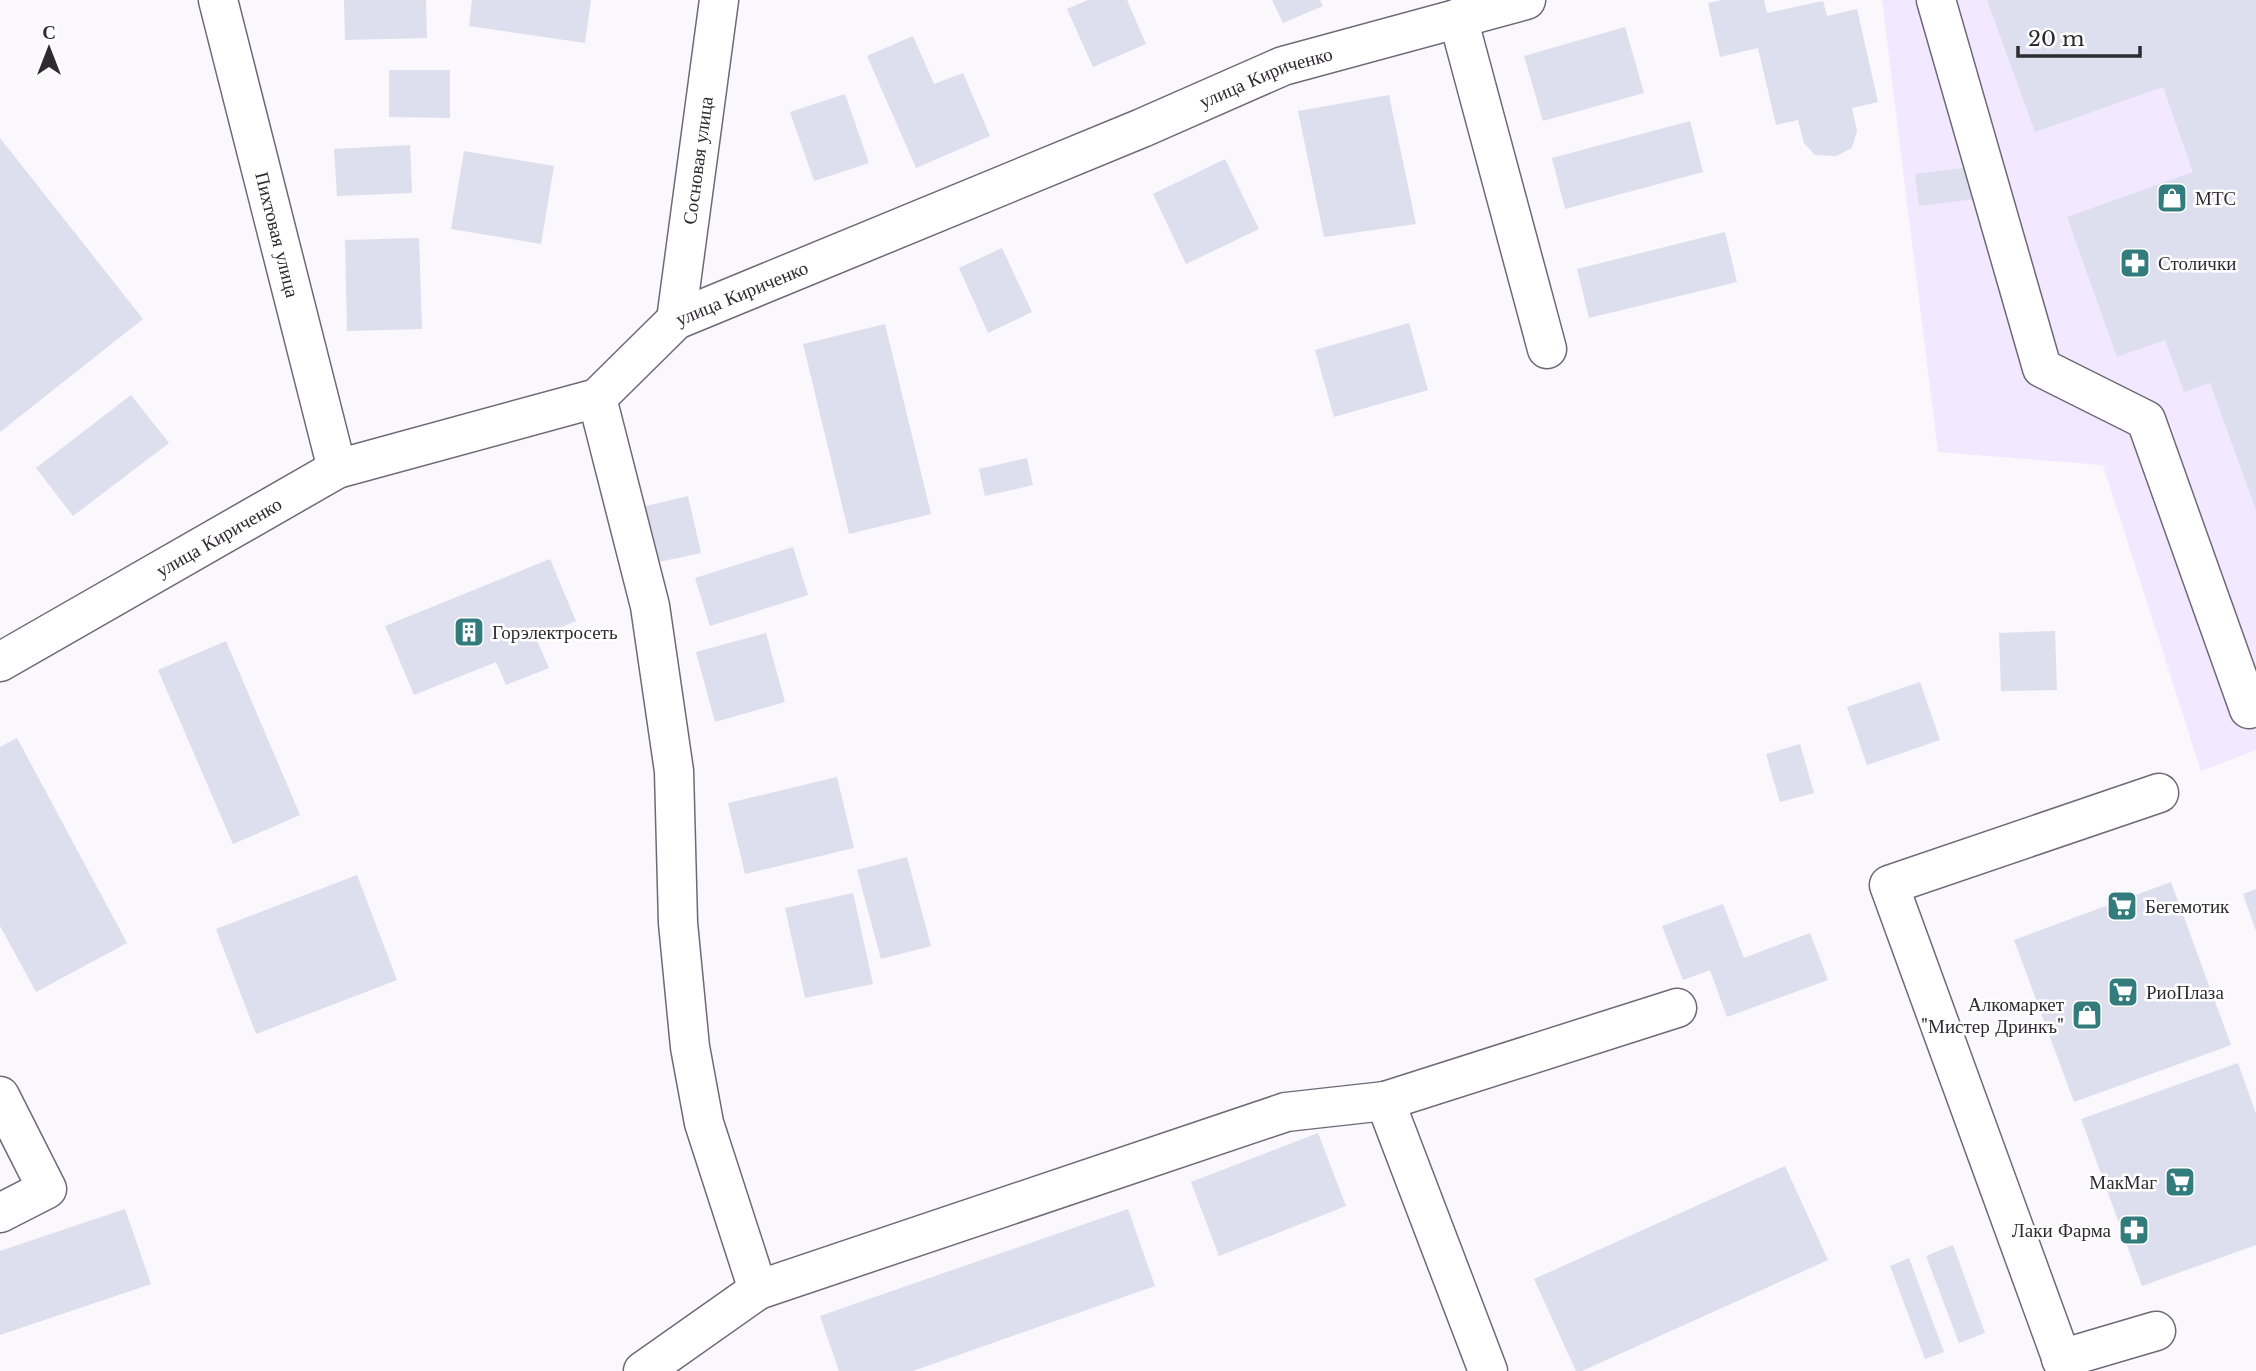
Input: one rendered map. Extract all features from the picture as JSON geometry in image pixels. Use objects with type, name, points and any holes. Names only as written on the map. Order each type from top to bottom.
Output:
[{"type":"street","name":"Пихтовая улица","points":[[218,0],[337,468]]},
{"type":"street","name":"Сосновая улица","points":[[676,320],[719,0]]},
{"type":"street","name":"улица Кириченко","points":[[0,662],[337,468],[597,398],[676,320],[1142,128],[1283,66],[1526,0]]},
{"type":"street","points":[[1936,0],[2042,368],[2146,420],[2249,709]]},
{"type":"street","points":[[1458,18],[1547,349]]},
{"type":"street","points":[[597,398],[650,606],[674,771],[678,923],[693,1060],[704,1123],[758,1290]]},
{"type":"street","points":[[2156,1331],[2063,1365],[1889,885],[2159,793]]},
{"type":"street","points":[[643,1371],[758,1290],[1286,1112],[1385,1101],[1676,1008]]},
{"type":"street","points":[[0,1096],[47,1189],[0,1213]]},
{"type":"street","points":[[1385,1101],[1488,1371]]},
{"type":"shaded area","points":[[1882,0],[2256,0],[2256,750],[2201,771],[2103,465],[1938,452]]},
{"type":"building","points":[[344,0],[426,0],[427,38],[345,40]]},
{"type":"building","points":[[472,0],[591,0],[585,43],[469,26]]},
{"type":"building","points":[[1088,0],[1127,0],[1146,44],[1093,67],[1067,9]]},
{"type":"building","points":[[1272,0],[1320,0],[1323,6],[1283,23]]},
{"type":"building","points":[[1722,0],[1764,0],[1767,13],[1823,1],[1827,16],[1857,9],[1878,102],[1852,108],[1857,131],[1852,148],[1836,156],[1815,155],[1804,143],[1798,120],[1776,125],[1758,48],[1720,57],[1708,3]]},
{"type":"building","points":[[1987,0],[2256,0],[2256,510],[2210,383],[2184,392],[2165,340],[2117,357],[2067,217],[2193,172],[2163,87],[2035,132]]},
{"type":"building","points":[[1625,27],[1644,93],[1543,121],[1524,56]]},
{"type":"building","points":[[913,36],[934,84],[963,73],[990,136],[916,168],[867,56]]},
{"type":"building","points":[[389,70],[450,70],[450,118],[389,117]]},
{"type":"building","points":[[845,94],[869,163],[814,181],[790,112]]},
{"type":"building","points":[[1389,95],[1416,224],[1324,237],[1298,111]]},
{"type":"building","points":[[1690,121],[1703,172],[1565,209],[1552,158]]},
{"type":"building","points":[[0,138],[143,319],[0,432]]},
{"type":"building","points":[[410,145],[412,193],[337,196],[334,149]]},
{"type":"building","points":[[464,151],[554,166],[541,244],[451,229]]},
{"type":"building","points":[[1225,159],[1259,229],[1186,264],[1153,194]]},
{"type":"building","points":[[1971,167],[1975,199],[1919,206],[1915,174]]},
{"type":"building","points":[[1725,232],[1737,282],[1589,318],[1577,269]]},
{"type":"building","points":[[419,238],[422,329],[347,331],[345,240]]},
{"type":"building","points":[[1002,248],[1032,312],[988,333],[959,268]]},
{"type":"building","points":[[1409,323],[1428,390],[1334,417],[1315,350]]},
{"type":"building","points":[[885,324],[931,514],[849,534],[803,344]]},
{"type":"building","points":[[131,395],[169,443],[73,516],[36,468]]},
{"type":"building","points":[[1027,458],[1033,485],[985,496],[979,469]]},
{"type":"building","points":[[688,496],[701,553],[654,563],[642,507]]},
{"type":"building","points":[[793,547],[808,595],[710,626],[695,578]]},
{"type":"building","name":"Горэлектросеть","points":[[550,559],[576,621],[536,638],[549,668],[506,685],[496,662],[414,695],[385,626]]},
{"type":"building","points":[[2055,631],[2057,690],[2001,691],[1999,633]]},
{"type":"building","points":[[766,633],[785,702],[715,722],[696,652]]},
{"type":"building","points":[[226,641],[300,815],[233,844],[158,670]]},
{"type":"building","points":[[1920,682],[1940,740],[1867,765],[1847,707]]},
{"type":"building","points":[[17,738],[127,943],[36,992],[0,926],[0,747]]},
{"type":"building","points":[[1800,744],[1814,793],[1780,802],[1766,754]]},
{"type":"building","points":[[837,777],[854,848],[745,874],[728,803]]},
{"type":"building","points":[[907,857],[931,946],[881,959],[857,870]]},
{"type":"building","points":[[357,875],[397,980],[256,1034],[216,929]]},
{"type":"building","name":"РиоПлаза","points":[[2171,882],[2231,1045],[2074,1102],[2014,940]]},
{"type":"building","points":[[2256,889],[2256,931],[2243,894]]},
{"type":"building","points":[[853,893],[873,984],[805,998],[785,908]]},
{"type":"building","points":[[1723,904],[1744,958],[1810,933],[1828,980],[1727,1017],[1710,970],[1683,980],[1662,926]]},
{"type":"building","name":"МакМаг","points":[[2238,1063],[2256,1114],[2256,1245],[2142,1286],[2081,1119]]},
{"type":"building","points":[[1318,1133],[1346,1206],[1219,1256],[1191,1182]]},
{"type":"building","points":[[1785,1166],[1828,1260],[1582,1371],[1576,1371],[1534,1279]]},
{"type":"building","points":[[125,1209],[151,1284],[0,1335],[0,1251]]},
{"type":"building","points":[[1128,1209],[1155,1286],[913,1371],[839,1371],[820,1316]]},
{"type":"building","points":[[1953,1245],[1985,1333],[1959,1343],[1926,1256]]},
{"type":"building","points":[[1909,1258],[1944,1352],[1925,1359],[1890,1266]]},
{"type":"place","name":"МТС","points":[[2172,198]]},
{"type":"place","name":"Столички","points":[[2135,263]]},
{"type":"place","name":"Горэлектросеть","points":[[469,632]]},
{"type":"place","name":"Бегемотик","points":[[2122,906]]},
{"type":"place","name":"РиоПлаза","points":[[2123,992]]},
{"type":"place","name":"Алкомаркет \"Мистер Дринкъ\"","points":[[2087,1015]]},
{"type":"place","name":"МакМаг","points":[[2180,1182]]},
{"type":"place","name":"Лаки Фарма","points":[[2134,1230]]}]
